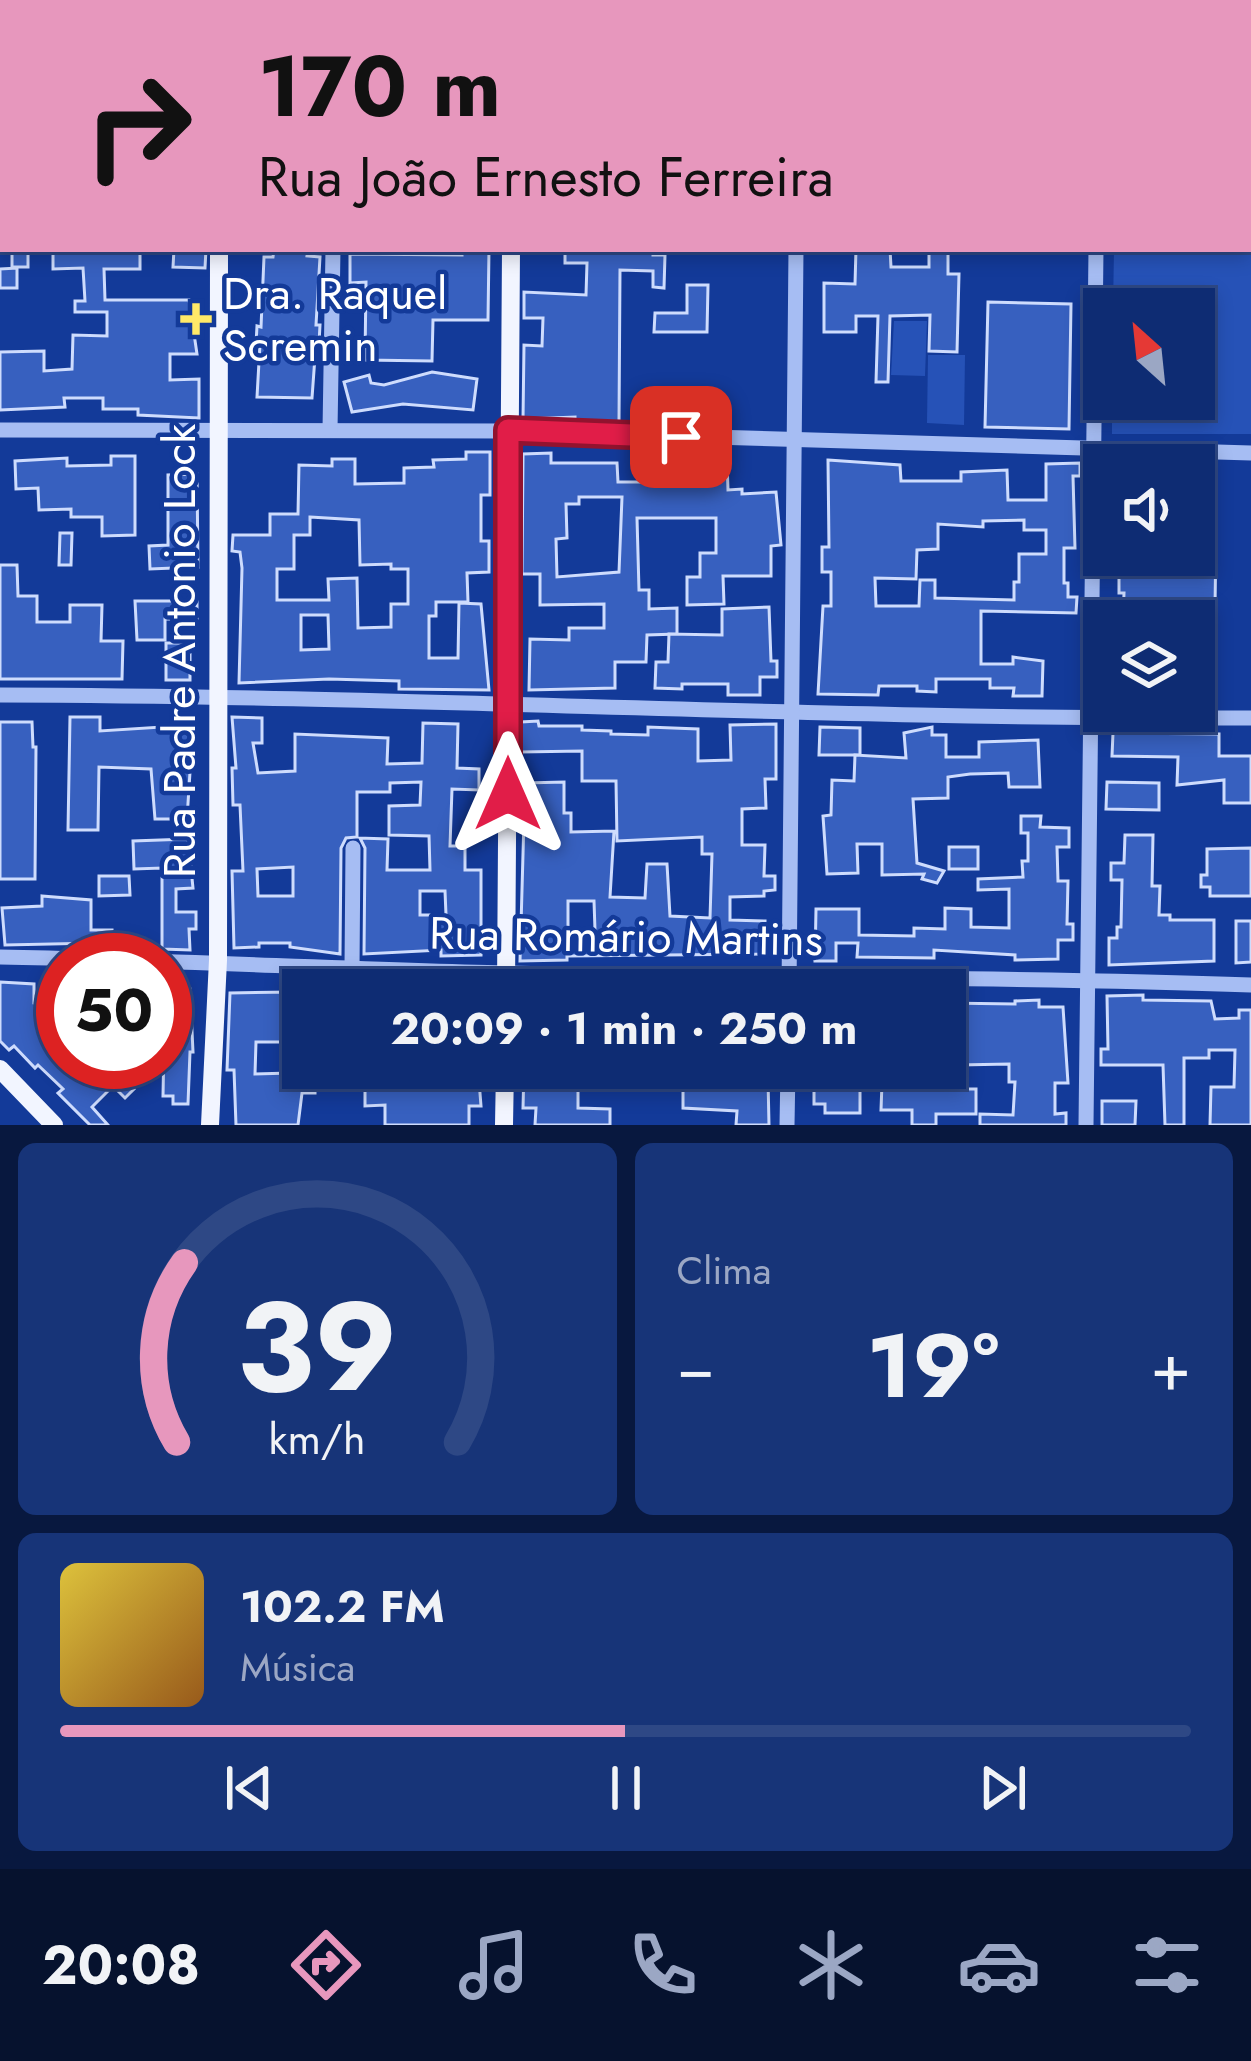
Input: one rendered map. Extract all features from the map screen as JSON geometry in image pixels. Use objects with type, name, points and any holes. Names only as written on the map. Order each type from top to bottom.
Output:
[{"type":"main road","name":"Rua Padre Antonio Lock","points":[[210,1125],[218,960],[220,252]]},
{"type":"main road","points":[[506,969],[511,252]]},
{"type":"main road","points":[[0,1069],[54,1125]]},
{"type":"main road","points":[[504,1125],[505,1089]]},
{"type":"street","points":[[330,430],[333,252]]},
{"type":"street","points":[[789,969],[796,252]]},
{"type":"street","points":[[1094,444],[1096,252]]},
{"type":"street","points":[[0,430],[508,430],[1083,449]]},
{"type":"street","points":[[1215,452],[1251,453]]},
{"type":"street","points":[[0,694],[1083,716]]},
{"type":"street","points":[[1215,718],[1251,718]]},
{"type":"street","points":[[1086,1125],[1090,732]]},
{"type":"street","points":[[352,966],[353,848]]},
{"type":"street","name":"Rua Romário Martins","points":[[0,957],[218,960],[383,969]]},
{"type":"street","name":"Rua Romário Martins","points":[[966,980],[1251,985]]},
{"type":"street","points":[[787,1125],[788,1089]]},
{"type":"shaded area","points":[[1114,252],[1251,252],[1251,434],[1112,434],[1112,420],[1215,420],[1215,288],[1113,288]]},
{"type":"shaded area","points":[[894,321],[927,321],[925,376],[891,375]]},
{"type":"shaded area","points":[[928,355],[965,355],[964,425],[927,423]]},
{"type":"building","points":[[12,252],[28,252],[28,267],[12,267]]},
{"type":"building","points":[[53,252],[140,252],[140,269],[104,269],[105,300],[189,300],[197,354],[170,354],[170,380],[199,379],[199,418],[103,409],[103,398],[64,398],[65,407],[0,410],[0,352],[44,351],[44,371],[72,369],[73,335],[107,336],[107,312],[75,312],[75,301],[85,301],[83,268],[53,269]]},
{"type":"building","points":[[174,252],[206,252],[205,268],[173,267]]},
{"type":"building","points":[[274,252],[308,252],[307,256],[320,257],[319,343],[312,398],[257,397],[260,344],[256,344],[264,257],[273,257]]},
{"type":"building","points":[[489,252],[488,320],[433,320],[432,361],[365,360],[366,282],[350,283],[350,254]]},
{"type":"building","points":[[565,252],[665,255],[664,288],[653,287],[653,271],[620,270],[619,422],[575,421],[575,417],[523,419],[524,345],[542,346],[543,318],[524,318],[524,292],[586,295],[587,263],[565,263]]},
{"type":"building","points":[[856,252],[890,252],[891,267],[929,267],[929,252],[948,252],[948,274],[959,274],[957,352],[929,351],[930,315],[890,316],[888,382],[876,382],[878,316],[856,316],[856,332],[824,332],[824,283],[855,284]]},
{"type":"building","points":[[17,268],[17,288],[0,288],[0,269]]},
{"type":"building","points":[[687,285],[708,285],[707,332],[654,332],[655,313],[687,313]]},
{"type":"building","points":[[988,302],[1071,304],[1069,429],[985,427]]},
{"type":"building","points":[[432,372],[477,379],[473,410],[403,404],[352,412],[344,382],[369,375],[371,383],[384,385]]},
{"type":"building","points":[[466,452],[490,452],[490,495],[481,495],[481,541],[489,541],[489,572],[467,573],[468,602],[436,602],[436,616],[429,616],[429,658],[458,658],[459,603],[481,604],[489,690],[399,689],[399,681],[329,679],[239,683],[242,568],[240,552],[232,551],[233,535],[270,535],[270,514],[298,514],[299,465],[332,466],[332,459],[355,459],[355,484],[404,483],[404,468],[434,467],[433,460],[466,459]],"holes":[[[310,517],[359,520],[360,565],[408,569],[408,604],[391,604],[391,627],[358,628],[357,578],[328,579],[329,600],[277,600],[277,569],[294,569],[294,535],[310,535]],[[301,615],[328,615],[329,649],[301,650]]]},
{"type":"building","points":[[551,453],[551,463],[617,463],[618,482],[683,482],[682,462],[727,461],[728,490],[776,492],[781,545],[771,546],[771,576],[723,576],[724,604],[687,605],[687,577],[700,577],[700,553],[716,553],[716,518],[637,518],[639,590],[649,590],[649,609],[677,608],[677,634],[647,635],[646,662],[615,662],[615,688],[529,690],[530,639],[569,640],[569,628],[604,628],[604,604],[540,605],[540,574],[522,574],[523,454]],"holes":[[[579,497],[622,497],[619,572],[557,577],[556,539],[567,538],[566,504],[579,504]]]},
{"type":"building","points":[[111,456],[135,456],[135,535],[102,536],[102,517],[71,517],[71,509],[39,510],[38,488],[16,489],[15,461],[67,458],[67,466],[111,465]]},
{"type":"building","points":[[828,460],[900,465],[901,481],[961,481],[961,472],[1007,470],[1008,500],[1046,500],[1046,464],[1080,463],[1080,476],[1073,476],[1075,548],[1064,548],[1064,583],[1068,583],[1068,597],[1077,597],[1076,613],[981,611],[981,664],[1013,664],[1013,657],[1043,661],[1042,696],[1013,696],[1014,688],[990,688],[990,679],[936,679],[936,692],[917,691],[917,686],[879,686],[878,695],[818,694],[823,606],[831,606],[831,572],[822,572],[822,547],[829,547]],"holes":[[[1024,520],[1024,530],[1046,530],[1046,554],[1019,554],[1014,600],[935,598],[935,580],[920,580],[919,606],[876,606],[875,578],[916,579],[917,550],[938,549],[938,524],[983,527],[983,521]]]},
{"type":"building","points":[[197,474],[198,567],[150,569],[149,546],[168,545],[168,475]]},
{"type":"building","points":[[60,533],[72,533],[71,565],[59,565]]},
{"type":"building","points":[[1216,537],[1215,607],[1215,600],[1124,600],[1124,593],[1119,593],[1119,576],[1215,576]]},
{"type":"building","points":[[0,565],[17,565],[18,596],[37,596],[37,622],[70,622],[70,605],[102,605],[101,641],[123,641],[122,679],[0,679]]},
{"type":"building","points":[[135,601],[197,601],[197,619],[165,619],[165,640],[137,640]]},
{"type":"building","points":[[769,607],[771,661],[777,661],[777,677],[760,677],[760,695],[728,695],[728,684],[655,688],[656,662],[668,662],[669,634],[722,635],[722,609]]},
{"type":"building","points":[[166,643],[190,643],[190,680],[166,680]]},
{"type":"building","points":[[70,717],[100,717],[100,731],[193,725],[187,819],[155,819],[151,769],[99,767],[98,830],[68,830]]},
{"type":"building","points":[[232,717],[262,718],[262,743],[253,743],[258,773],[295,771],[295,734],[388,738],[387,764],[422,763],[423,723],[458,724],[457,768],[479,769],[479,790],[452,789],[450,846],[465,846],[465,870],[481,870],[481,955],[441,956],[441,950],[364,954],[365,848],[360,838],[388,839],[387,870],[430,870],[429,836],[389,835],[389,806],[420,805],[421,782],[390,783],[390,792],[357,792],[357,837],[346,838],[341,848],[340,954],[290,947],[290,943],[234,948],[232,871],[243,871],[240,805],[233,805],[232,768],[236,768]],"holes":[[[293,867],[293,896],[258,896],[257,869]],[[420,891],[445,891],[446,915],[420,915]]]},
{"type":"building","points":[[0,722],[32,722],[35,879],[0,879]]},
{"type":"building","points":[[521,722],[582,726],[582,730],[611,734],[648,735],[648,727],[698,729],[698,761],[731,760],[730,725],[776,724],[776,779],[765,779],[766,808],[742,809],[742,845],[765,845],[764,876],[775,876],[775,890],[764,891],[764,896],[730,897],[730,920],[765,921],[764,954],[567,956],[567,960],[520,961],[525,783],[564,782],[564,813],[571,813],[571,832],[614,831],[610,897],[645,898],[647,864],[667,864],[670,916],[710,918],[712,854],[702,854],[702,837],[617,841],[616,781],[582,781],[582,751],[521,752]],"holes":[[[568,901],[594,901],[595,930],[568,930]]]},
{"type":"building","points":[[820,727],[860,728],[860,755],[819,755]]},
{"type":"building","points":[[932,727],[932,735],[946,735],[946,757],[979,757],[979,742],[1038,740],[1040,787],[1009,787],[1008,773],[970,774],[948,777],[948,798],[913,799],[917,863],[944,871],[937,883],[922,879],[924,874],[882,875],[882,844],[857,844],[858,873],[827,874],[823,816],[831,815],[832,780],[854,781],[855,755],[906,758],[904,733]]},
{"type":"building","points":[[1113,733],[1219,734],[1219,756],[1251,756],[1251,803],[1224,803],[1224,780],[1177,785],[1178,757],[1112,756]]},
{"type":"building","points":[[1107,782],[1159,783],[1159,810],[1106,809]]},
{"type":"building","points":[[1021,816],[1041,816],[1040,827],[1069,828],[1069,847],[1057,847],[1058,881],[1068,881],[1067,924],[1073,924],[1073,940],[1058,940],[1058,959],[1015,960],[1015,955],[934,950],[934,958],[857,957],[858,943],[836,943],[836,961],[815,961],[816,909],[859,909],[859,935],[914,936],[914,928],[945,929],[945,908],[971,909],[971,927],[1009,928],[1009,889],[978,890],[978,879],[1023,877],[1028,833],[1021,833]]},
{"type":"building","points":[[1125,835],[1153,835],[1152,886],[1160,886],[1159,915],[1170,915],[1170,920],[1214,920],[1214,961],[1109,965],[1109,938],[1117,938],[1117,927],[1121,927],[1122,880],[1111,880],[1111,863],[1124,863]]},
{"type":"building","points":[[188,839],[193,888],[176,889],[176,912],[196,912],[196,929],[162,933],[162,868],[134,869],[133,841]]},
{"type":"building","points":[[949,847],[978,847],[978,869],[949,869]]},
{"type":"building","points":[[1251,848],[1251,896],[1210,896],[1210,887],[1201,887],[1201,875],[1207,875],[1207,849]]},
{"type":"building","points":[[99,876],[129,876],[130,895],[99,896]]},
{"type":"building","points":[[42,896],[91,900],[91,930],[112,933],[36,933],[36,944],[5,945],[2,908],[42,906]]},
{"type":"building","points":[[1236,921],[1251,921],[1251,962],[1236,963]]},
{"type":"building","points":[[0,982],[34,984],[36,1067],[14,1046],[9,1050],[0,1041]]},
{"type":"building","points":[[282,992],[282,1042],[256,1042],[255,1074],[282,1073],[282,1089],[315,1089],[315,1093],[302,1093],[298,1125],[236,1125],[234,1070],[227,1070],[230,993]]},
{"type":"building","points":[[1143,995],[1143,1000],[1211,1001],[1215,1019],[1239,1018],[1239,1010],[1251,1010],[1251,1125],[1210,1125],[1211,1087],[1234,1087],[1235,1050],[1209,1050],[1209,1058],[1184,1058],[1184,1125],[1165,1125],[1163,1065],[1101,1065],[1101,1049],[1108,1049],[1107,996]]},
{"type":"building","points":[[1039,1000],[1039,1007],[1063,1007],[1068,1083],[1055,1083],[1055,1114],[1066,1113],[1066,1125],[980,1125],[980,1114],[1013,1115],[1015,1082],[1009,1082],[1009,1064],[966,1065],[966,1003]]},
{"type":"building","points":[[63,1089],[110,1089],[92,1107],[108,1125],[90,1125],[58,1093]]},
{"type":"building","points":[[163,1089],[189,1089],[188,1104],[173,1104],[173,1096],[163,1096]]},
{"type":"building","points":[[365,1089],[480,1089],[481,1106],[469,1106],[469,1125],[385,1125],[385,1105],[365,1106]]},
{"type":"building","points":[[523,1089],[578,1089],[578,1108],[610,1109],[610,1125],[535,1125],[536,1108],[523,1108]]},
{"type":"building","points":[[683,1089],[768,1089],[769,1125],[736,1125],[737,1111],[683,1108]]},
{"type":"building","points":[[814,1089],[860,1089],[860,1113],[825,1113],[825,1104],[814,1104]]},
{"type":"building","points":[[882,1089],[976,1089],[976,1114],[936,1114],[936,1125],[912,1125],[912,1110],[881,1110]]},
{"type":"building","points":[[1102,1101],[1136,1101],[1135,1125],[1102,1125]]},
{"type":"place","name":"Dra. Raquel Scremin","points":[[196,319]]},
{"type":"route","points":[[508,794],[508,430],[681,437]]}]
